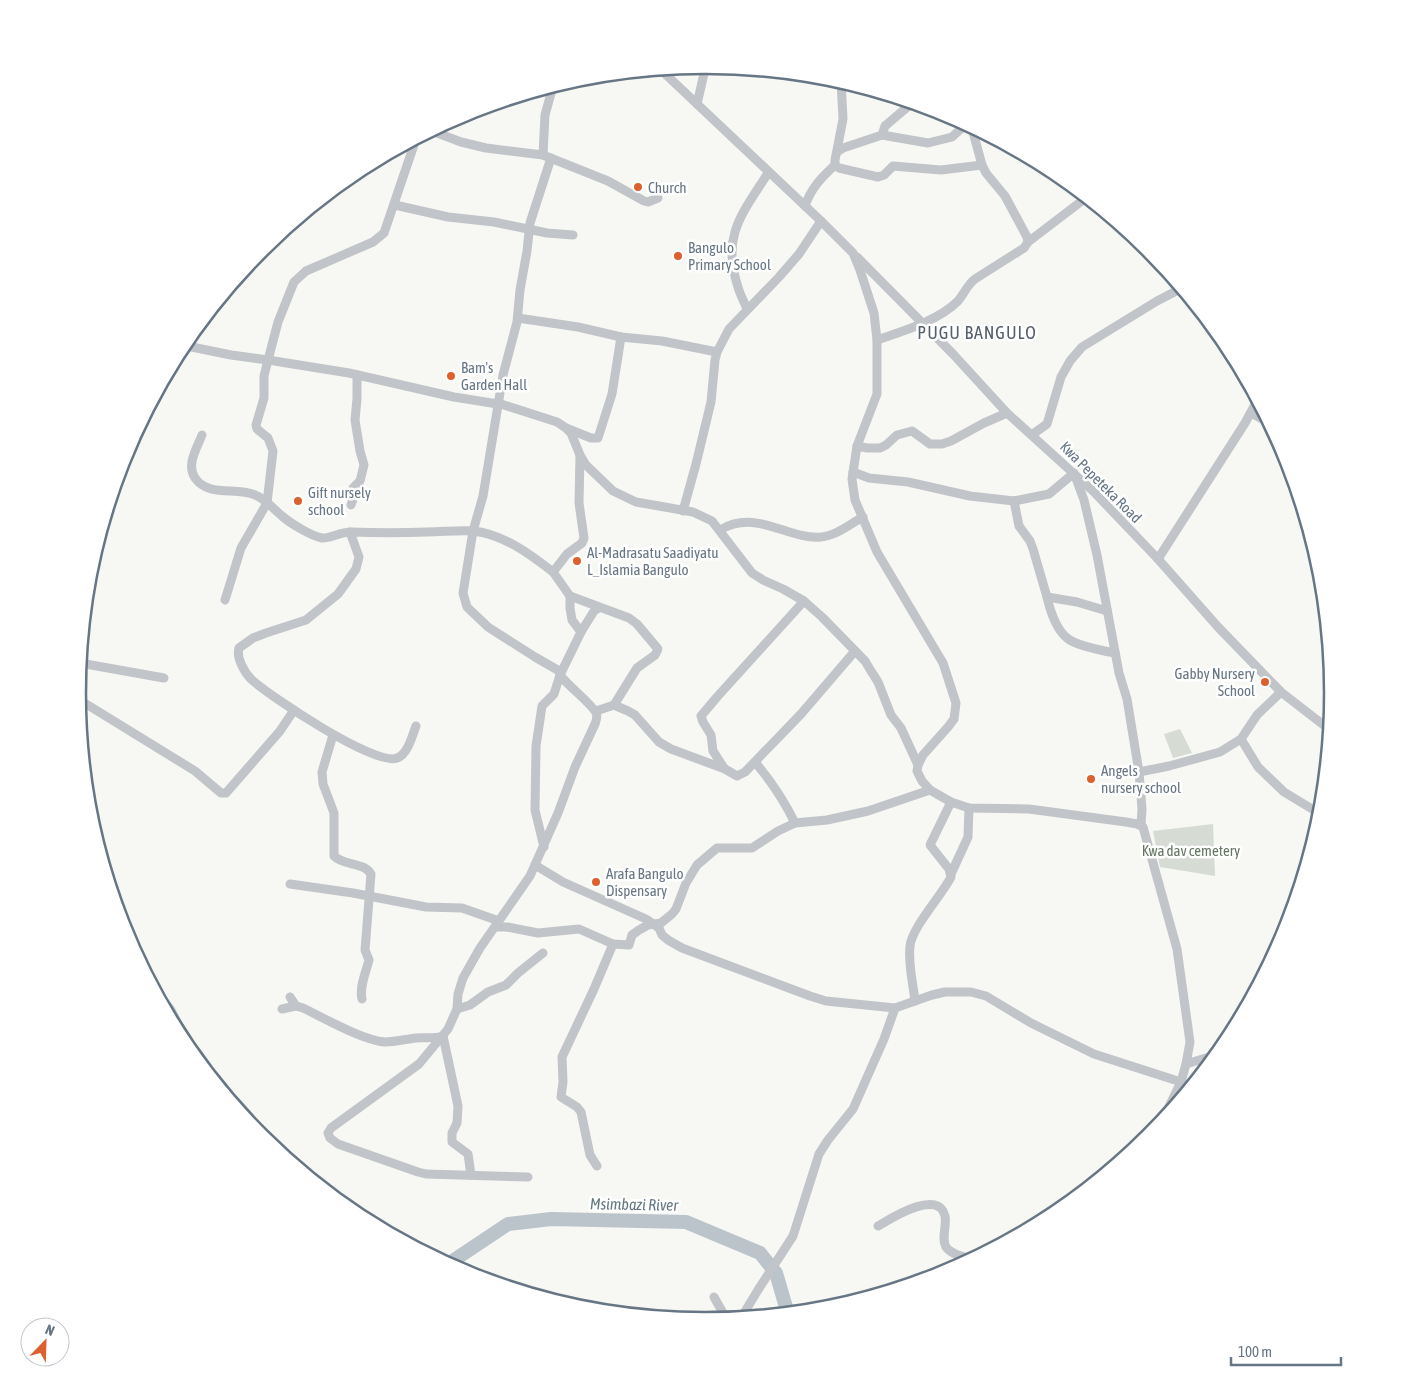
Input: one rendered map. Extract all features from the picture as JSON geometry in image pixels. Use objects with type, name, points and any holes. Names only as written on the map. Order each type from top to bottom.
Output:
[{"type":"street","points":[[698,104],[704,74]]},
{"type":"street","name":"Kwa Pepeteka Road","points":[[666,75],[820,220],[924,324],[1007,413],[1033,434],[1074,473],[1158,558],[1218,627],[1281,692],[1324,726]]},
{"type":"street","points":[[804,206],[812,189],[835,165],[844,114],[842,90]]},
{"type":"street","points":[[528,1177],[418,1172],[338,1144],[328,1136],[331,1128],[419,1064],[448,1029],[457,1009],[458,994],[463,978],[480,948],[530,876],[544,847],[597,717],[596,711],[569,686],[561,674],[488,627],[467,607],[463,593],[473,531],[483,496],[498,404],[518,318],[520,290],[528,250],[528,230],[547,156],[545,115],[551,94]]},
{"type":"street","points":[[882,135],[885,126],[907,108]]},
{"type":"street","points":[[837,152],[843,148],[882,135],[928,143],[952,137],[959,128]]},
{"type":"street","points":[[440,134],[461,142],[486,148],[547,156],[608,181],[644,202],[658,198]]},
{"type":"street","points":[[974,135],[986,173],[1011,206],[1028,242]]},
{"type":"street","points":[[225,600],[241,548],[267,503],[273,450],[268,438],[257,429],[256,425],[264,398],[264,376],[278,322],[294,282],[306,271],[379,238],[387,227],[413,148]]},
{"type":"street","points":[[835,165],[845,170],[878,177],[884,175],[893,166],[941,170],[982,165]]},
{"type":"street","points":[[747,309],[738,288],[731,254],[731,244],[735,230],[745,210],[768,173]]},
{"type":"street","points":[[877,340],[924,324],[959,300],[970,283],[975,279],[1024,248],[1028,242],[1082,201]]},
{"type":"street","points":[[395,205],[448,217],[494,222],[528,230],[573,235]]},
{"type":"street","points":[[683,511],[711,402],[714,369],[718,352],[729,329],[763,295],[799,254],[820,220]]},
{"type":"street","points":[[853,253],[874,313],[877,340],[876,394],[857,446],[852,479],[855,500],[877,552],[943,663],[956,707],[954,719],[923,755],[918,765],[917,771],[922,781],[930,790],[951,802],[969,808],[1029,809],[1141,825]]},
{"type":"street","points":[[1033,434],[1047,424],[1061,378],[1070,361],[1082,347],[1157,300],[1176,291]]},
{"type":"street","points":[[518,318],[718,352]]},
{"type":"street","points":[[191,347],[357,375],[454,397],[513,407],[556,422],[587,437],[598,438],[612,394],[621,337]]},
{"type":"street","points":[[351,505],[354,497],[353,488],[360,482],[364,465],[355,426],[357,375]]},
{"type":"street","points":[[1158,558],[1254,407]]},
{"type":"street","points":[[857,446],[880,448],[896,435],[912,431],[930,444],[942,444],[951,442],[984,422],[1007,413]]},
{"type":"street","points":[[1251,413],[1260,418]]},
{"type":"street","points":[[566,428],[571,434],[580,455],[600,480],[613,491],[636,502],[701,514],[712,521],[720,530],[752,573],[804,601],[865,661],[878,682],[891,715],[901,728],[918,765]]},
{"type":"street","points":[[202,435],[191,466],[192,474],[200,483],[222,491],[255,494],[290,522],[317,536],[324,538],[338,533],[350,532],[473,531],[500,539],[538,560],[553,572],[570,596],[629,618],[637,624],[658,649],[656,656],[636,668],[614,706]]},
{"type":"street","points":[[553,572],[567,554],[582,543],[584,538],[579,503],[580,455]]},
{"type":"street","points":[[853,472],[869,478],[908,482],[970,496],[1014,501],[1049,494],[1074,473],[1093,535],[1115,653],[1127,699],[1139,772],[1142,808],[1141,825],[1178,949],[1190,1042],[1181,1082],[1171,1102]]},
{"type":"street","points":[[1014,501],[1019,526],[1033,549],[1052,615],[1067,639],[1101,651],[1115,653]]},
{"type":"street","points":[[720,530],[736,523],[754,522],[819,537],[832,535],[863,517]]},
{"type":"street","points":[[350,532],[359,556],[356,569],[338,594],[306,620],[253,638],[237,650],[244,671],[249,677],[294,710],[333,735],[379,757],[395,759],[404,753],[416,726]]},
{"type":"street","points":[[570,596],[572,620],[581,632]]},
{"type":"street","points":[[1047,596],[1107,611]]},
{"type":"street","points":[[725,769],[712,748],[711,735],[702,722],[701,716],[804,601]]},
{"type":"street","points":[[544,847],[535,810],[536,746],[542,706],[554,694],[561,674],[581,632],[594,611],[598,608]]},
{"type":"street","points":[[596,711],[614,706],[635,715],[659,742],[671,749],[725,769],[738,776],[745,772],[801,714],[855,651]]},
{"type":"street","points":[[87,664],[164,678]]},
{"type":"street","points":[[1139,772],[1220,752],[1240,739],[1257,715],[1281,692]]},
{"type":"street","points":[[86,704],[195,771],[221,793],[226,794],[280,731],[294,710]]},
{"type":"street","points":[[333,735],[322,772],[323,784],[334,813],[334,856],[343,862],[360,866],[370,871],[365,950],[369,960],[362,988],[362,999]]},
{"type":"street","points":[[1240,739],[1258,767],[1284,792],[1314,810]]},
{"type":"street","points":[[755,762],[784,801],[795,823]]},
{"type":"street","points":[[290,884],[426,907],[462,908],[507,927],[538,933],[579,929],[613,944],[629,945],[633,934],[644,927],[664,922],[676,910],[686,883],[697,865],[717,848],[752,848],[778,831],[795,823],[827,820],[860,813],[890,805],[930,790]]},
{"type":"street","points":[[951,802],[930,845],[951,874]]},
{"type":"street","points":[[915,1000],[910,946],[914,935],[932,904],[950,880],[968,837],[969,808]]},
{"type":"street","points":[[535,865],[563,882],[630,911],[654,924],[668,940],[682,948],[802,994],[826,1001],[895,1008],[915,1000],[945,992],[971,992],[986,996],[1031,1023],[1094,1054],[1186,1084]]},
{"type":"street","points":[[597,1166],[590,1155],[581,1112],[577,1107],[561,1097],[563,1082],[561,1062],[565,1049],[613,944]]},
{"type":"street","points":[[457,1009],[470,1005],[488,992],[506,985],[543,952]]},
{"type":"street","points":[[290,997],[296,1006]]},
{"type":"street","points":[[282,1009],[296,1006],[303,1008],[350,1031],[383,1042],[443,1036]]},
{"type":"street","points":[[745,1312],[793,1236],[819,1154],[853,1109],[882,1044],[895,1008]]},
{"type":"street","points":[[443,1036],[458,1106],[457,1123],[451,1138],[452,1142],[468,1154],[471,1175]]},
{"type":"street","points":[[1186,1064],[1207,1058]]},
{"type":"street","points":[[878,1226],[919,1205],[938,1208],[945,1217],[944,1243],[947,1248],[957,1255],[964,1257]]},
{"type":"street","points":[[714,1297],[723,1313]]},
{"type":"green space","points":[[1180,729],[1192,753],[1173,758],[1164,734]]},
{"type":"green space","name":"Kwa dav cemetery","points":[[1213,824],[1215,876],[1160,867],[1153,831]]},
{"type":"waterway","name":"Msimbazi River","points":[[454,1260],[508,1224],[551,1219],[686,1222],[760,1253],[776,1273],[786,1308]]},
{"type":"place","name":"Church","points":[[638,187]]},
{"type":"place","name":"Bangulo Primary School","points":[[678,256]]},
{"type":"place","name":"Bam's Garden Hall","points":[[451,376]]},
{"type":"place","name":"Gift nursely school","points":[[298,501]]},
{"type":"place","name":"Al-Madrasatu Saadiyatu L_Islamia Bangulo","points":[[577,561]]},
{"type":"place","name":"Gabby Nursery School","points":[[1265,682]]},
{"type":"place","name":"Angels nursery school","points":[[1091,779]]},
{"type":"place","name":"Arafa Bangulo Dispensary","points":[[596,882]]},
{"type":"district","name":"PUGU BANGULO","points":[[977,332]]}]
